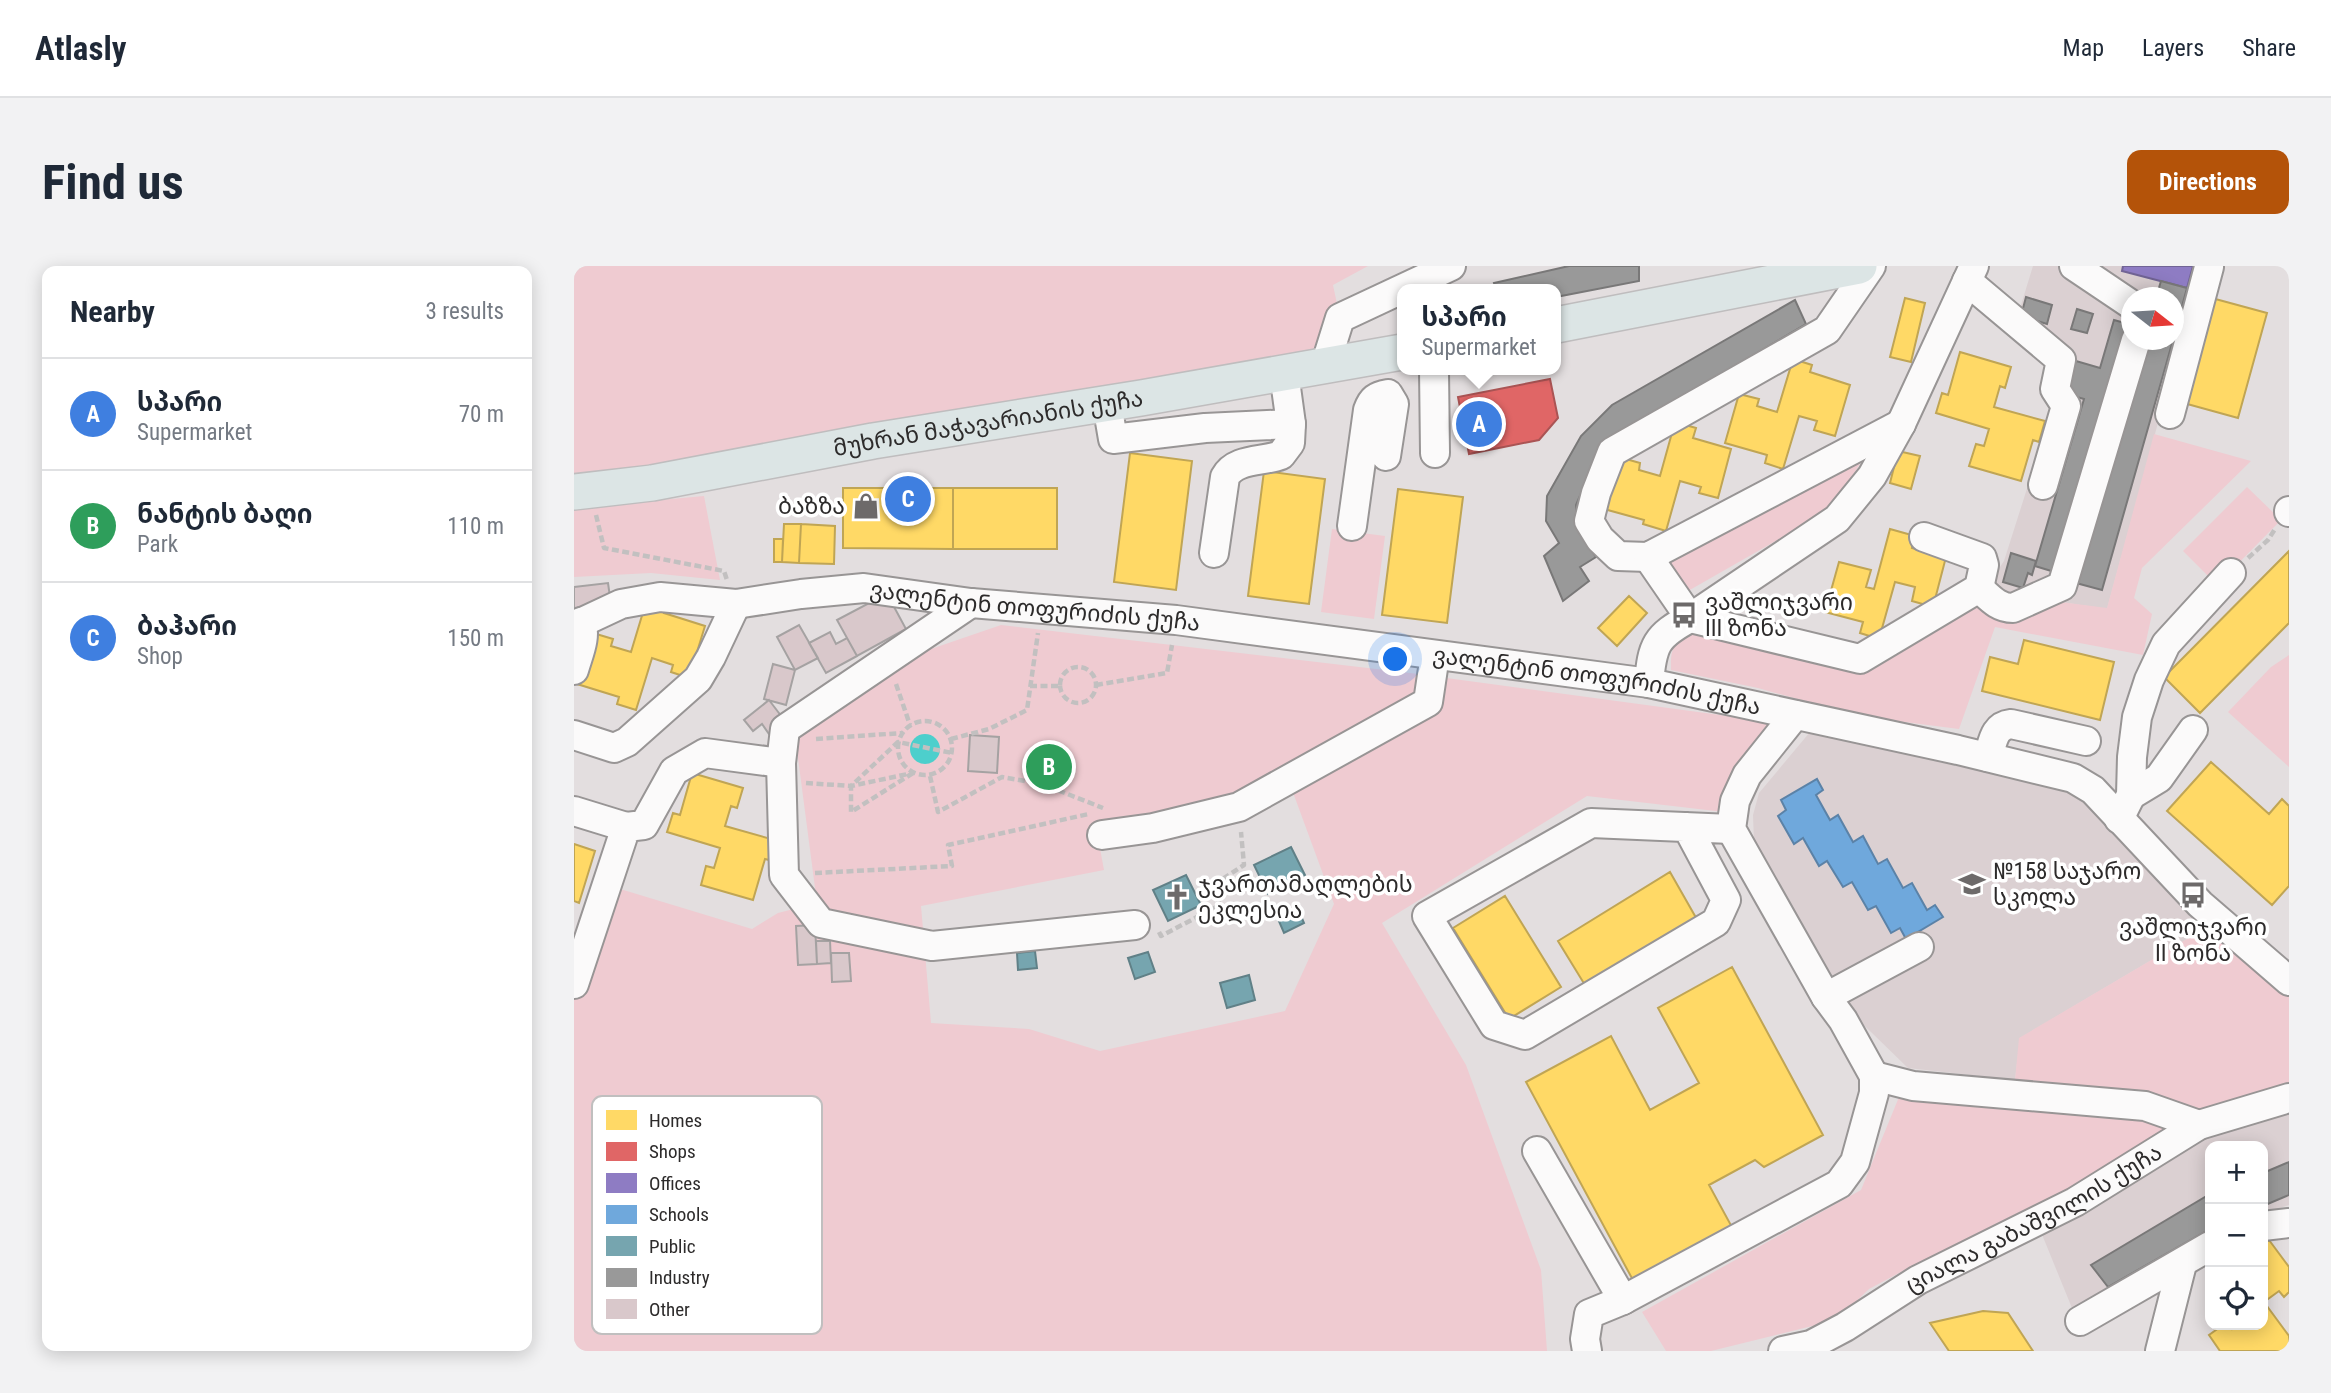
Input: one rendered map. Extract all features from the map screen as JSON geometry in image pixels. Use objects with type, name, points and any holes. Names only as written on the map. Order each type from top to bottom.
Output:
[{"type":"main road","points":[[1561,324],[1859,266]]},
{"type":"main road","name":"მუხრან მაჭავარიანის ქუჩა","points":[[582,491],[652,483],[873,441],[1107,404],[1387,355]]},
{"type":"street","points":[[1413,284],[1451,266]]},
{"type":"street","points":[[1871,266],[1827,330],[1612,452],[1596,493],[1589,521],[1600,540],[1618,556],[1648,557],[1901,424]]},
{"type":"street","points":[[2074,266],[2121,298]]},
{"type":"street","points":[[2170,414],[2210,266]]},
{"type":"street","points":[[1648,683],[1651,656],[1667,630],[1690,618],[1837,519],[1871,476],[1901,424],[1970,274],[2061,360],[2055,389],[2066,406],[2043,485]]},
{"type":"street","points":[[1325,366],[1340,318],[1397,291]]},
{"type":"street","points":[[1340,318],[1352,349],[1358,355],[1387,355],[1388,394],[1394,404],[1386,456]]},
{"type":"street","points":[[1979,588],[1998,606],[2013,608],[2062,586],[2133,350]]},
{"type":"street","points":[[1214,553],[1225,477],[1228,472],[1236,465],[1281,455],[1290,443],[1291,424],[1284,373]]},
{"type":"street","points":[[1434,375],[1435,453]]},
{"type":"street","points":[[1353,526],[1368,410],[1378,396],[1388,394]]},
{"type":"street","points":[[1107,404],[1113,439],[1205,428],[1291,424]]},
{"type":"street","points":[[1648,557],[1690,618],[1860,659],[1979,588],[1984,565],[1982,558],[1924,537]]},
{"type":"street","points":[[2125,807],[2137,717],[2149,680],[2166,644],[2231,573]]},
{"type":"street","name":"ვალენტინ თოფურიძის ქუჩა","points":[[578,624],[621,604],[660,597],[736,604],[864,588],[971,603],[1176,620],[1648,683],[2073,778],[2125,807],[2200,904],[2289,981]]},
{"type":"street","points":[[971,603],[785,729],[793,776],[784,875],[821,923],[932,946],[1135,925]]},
{"type":"street","points":[[574,735],[614,748],[627,743],[698,679],[736,604]]},
{"type":"street","points":[[574,670],[584,629],[578,624]]},
{"type":"street","points":[[1102,835],[1153,828],[1239,807],[1428,702],[1435,655]]},
{"type":"street","points":[[1587,1351],[1585,1339],[1590,1314],[1623,1300],[1839,1184],[1855,1162],[1874,1093],[1874,1076],[1731,829],[1735,802],[1747,775],[1795,715]]},
{"type":"street","points":[[1988,757],[1996,732],[2004,724],[2086,741]]},
{"type":"street","points":[[2125,807],[2159,778],[2193,730]]},
{"type":"street","points":[[574,811],[626,827],[644,825],[674,771],[705,753],[793,776]]},
{"type":"street","points":[[1687,827],[1727,900],[1716,922],[1525,1035],[1494,1024],[1427,916],[1591,822],[1731,829]]},
{"type":"street","points":[[576,969],[626,827]]},
{"type":"street","points":[[1826,997],[1919,947]]},
{"type":"street","points":[[1874,1076],[1913,1086],[2145,1106],[2199,1125]]},
{"type":"street","name":"ციალა გაბაშვილის ქუჩა","points":[[1783,1351],[1811,1345],[1845,1327],[1918,1280],[2075,1202],[2199,1125],[2289,1098]]},
{"type":"street","points":[[1537,1151],[1623,1300]]},
{"type":"street","points":[[2268,1225],[2289,1223]]},
{"type":"street","points":[[2080,1321],[2205,1249]]},
{"type":"street","points":[[2160,1351],[2182,1264]]},
{"type":"path","points":[[582,491],[604,548],[724,571],[736,604]]},
{"type":"path","points":[[2231,573],[2267,540],[2289,512]]},
{"type":"path","points":[[951,739],[989,729],[1027,710],[1042,608]]},
{"type":"path","points":[[1096,685],[1167,673],[1176,620]]},
{"type":"path","points":[[903,649],[908,658],[895,686],[910,726]]},
{"type":"path","points":[[1073,667],[1089,670],[1096,685],[1090,699],[1082,703],[1067,700],[1061,694],[1059,686],[1061,677],[1073,667]]},
{"type":"path","points":[[1030,686],[1059,686]]},
{"type":"path","points":[[793,776],[851,786],[913,774],[930,776],[947,766],[952,753],[951,739],[941,726],[926,721],[910,726],[902,733],[898,742],[851,786],[851,812],[913,774]]},
{"type":"path","points":[[811,739],[902,733]]},
{"type":"path","points":[[898,742],[952,753]]},
{"type":"path","points":[[898,742],[898,755],[903,766],[913,774]]},
{"type":"path","points":[[784,875],[952,866],[948,845],[1107,810],[1042,784],[1002,777],[938,812],[930,776]]},
{"type":"path","points":[[1135,925],[1154,920],[1161,936],[1220,905],[1212,886],[1244,865],[1239,807]]},
{"type":"shaded area","points":[[574,266],[1368,266],[1333,285],[1340,318],[1352,349],[574,492]]},
{"type":"shaded area","points":[[2033,266],[2201,266],[2184,328],[2184,287],[2121,287],[2121,350],[2178,350],[2107,609],[2061,602],[2001,621],[1982,594],[2004,561],[2071,350],[2017,318]]},
{"type":"shaded area","points":[[2154,434],[2251,461],[2142,568],[2134,598],[2152,614],[2143,655],[1995,627],[1959,729],[1858,716],[1758,688],[1671,670],[1676,644],[1699,630],[1864,667],[1982,594],[2002,621],[2061,602],[2107,608]]},
{"type":"shaded area","points":[[1866,454],[1832,509],[1681,595],[1659,560]]},
{"type":"shaded area","points":[[2247,487],[2281,520],[2217,585],[2183,551]]},
{"type":"shaded area","points":[[704,496],[720,580],[651,573],[574,577],[574,508]]},
{"type":"shaded area","points":[[1332,529],[1385,536],[1374,619],[1321,612]]},
{"type":"shaded area","points":[[1001,625],[1427,675],[1423,700],[1239,798],[1096,827],[1104,870],[921,906],[931,1023],[1029,1029],[1100,1051],[1285,1011],[1334,904],[1291,787],[1438,705],[1439,677],[1772,722],[1739,772],[1724,812],[1587,796],[1382,923],[1466,1065],[1541,1270],[1547,1351],[574,1351],[574,984],[607,885],[752,929],[778,913],[817,903],[795,735],[899,660]]},
{"type":"shaded area","points":[[2289,655],[2289,767],[2228,712],[2271,667]]},
{"type":"shaded area","name":"№158 საჯარო სკოლა","points":[[1810,732],[2063,785],[2082,796],[2209,926],[2020,1038],[2015,1080],[1908,1068],[1835,997],[1754,842],[1753,815],[1759,793]]},
{"type":"shaded area","points":[[2209,926],[2289,993],[2289,1084],[2198,1111],[2074,1096],[2015,1080],[2019,1038]]},
{"type":"shaded area","points":[[1899,1097],[2163,1119],[2167,1135],[2037,1213],[1914,1265],[1869,1289],[1847,1310],[1820,1324],[1711,1351],[1666,1351],[1642,1312],[1861,1190]]},
{"type":"shaded area","points":[[2289,1110],[2289,1205],[2268,1212],[2268,1141],[2205,1141],[2205,1241],[2074,1313],[2041,1232],[2203,1135]]},
{"type":"water","points":[[925,734],[936,738],[940,749],[936,760],[925,764],[914,760],[910,749],[914,738]]},
{"type":"building: Homes","points":[[2208,297],[2267,313],[2238,418],[2180,402]]},
{"type":"building: Homes","points":[[1905,298],[1925,303],[1911,362],[1890,357]]},
{"type":"building: Homes","points":[[1960,352],[2011,367],[2005,388],[2000,386],[1994,407],[2045,421],[2039,442],[2033,440],[2021,481],[1969,466],[1976,444],[1984,446],[1989,429],[1936,413],[1942,393],[1948,395]]},
{"type":"building: Homes","points":[[1793,359],[1812,365],[1810,372],[1850,385],[1835,436],[1814,430],[1817,421],[1799,416],[1783,469],[1765,463],[1767,455],[1725,443],[1739,394],[1759,399],[1757,406],[1777,412]]},
{"type":"building: Homes","points":[[1675,422],[1696,428],[1693,438],[1731,449],[1718,498],[1699,493],[1701,487],[1680,481],[1666,531],[1643,524],[1644,520],[1604,509],[1619,457],[1640,463],[1639,470],[1660,476]]},
{"type":"building: Homes","points":[[1898,451],[1920,456],[1911,489],[1890,483]]},
{"type":"building: Homes","points":[[1130,453],[1192,461],[1176,590],[1114,582]]},
{"type":"building: Homes","points":[[1264,471],[1325,479],[1309,604],[1248,596]]},
{"type":"building: Homes","points":[[843,488],[953,488],[953,549],[843,548]]},
{"type":"building: Homes","points":[[953,488],[1057,488],[1057,549],[953,549]]},
{"type":"building: Homes","points":[[1398,489],[1463,497],[1447,623],[1382,615]]},
{"type":"building: Homes","points":[[784,524],[801,524],[799,563],[782,562]]},
{"type":"building: Homes","points":[[801,524],[835,526],[834,564],[799,563]]},
{"type":"building: Homes","points":[[1890,529],[1915,536],[1912,548],[1946,557],[1933,607],[1912,601],[1915,587],[1895,582],[1879,639],[1860,633],[1863,622],[1825,612],[1839,562],[1871,570],[1866,587],[1874,589]]},
{"type":"building: Homes","points":[[774,539],[783,539],[782,562],[774,562]]},
{"type":"building: Homes","points":[[2289,551],[2289,623],[2200,713],[2164,677]]},
{"type":"building: Homes","points":[[1629,596],[1647,613],[1617,646],[1598,628]]},
{"type":"building: Homes","points":[[647,599],[667,605],[664,613],[705,626],[689,678],[671,672],[673,665],[652,658],[636,710],[617,704],[619,697],[577,684],[593,633],[613,639],[611,646],[631,652]]},
{"type":"building: Homes","points":[[2024,640],[2114,662],[2100,720],[1982,691],[1990,657],[2018,664]]},
{"type":"building: Homes","points":[[2211,762],[2269,814],[2282,799],[2289,806],[2289,886],[2272,905],[2167,811]]},
{"type":"building: Homes","points":[[692,773],[743,788],[737,808],[731,806],[725,826],[778,841],[773,861],[765,859],[753,900],[701,885],[706,866],[714,868],[720,848],[667,832],[673,813],[680,815]]},
{"type":"building: Homes","points":[[574,844],[595,851],[579,903],[574,901]]},
{"type":"building: Homes","points":[[1670,872],[1699,923],[1588,990],[1558,941]]},
{"type":"building: Homes","points":[[1505,896],[1561,987],[1509,1019],[1453,928]]},
{"type":"building: Homes","points":[[1732,967],[1823,1135],[1764,1167],[1755,1160],[1709,1185],[1733,1229],[1634,1282],[1526,1082],[1611,1036],[1650,1110],[1699,1083],[1658,1008]]},
{"type":"building: Homes","points":[[2268,1241],[2289,1267],[2289,1292],[2284,1297],[2279,1291],[2268,1299]]},
{"type":"building: Homes","points":[[2268,1307],[2289,1336],[2289,1349],[2220,1351],[2209,1335],[2216,1330],[2268,1330]]},
{"type":"building: Homes","points":[[1983,1311],[2008,1313],[2033,1351],[1949,1351],[1930,1323]]},
{"type":"building: Shops","points":[[1550,379],[1558,418],[1539,440],[1469,454],[1458,397]]},
{"type":"building: Offices","points":[[2123,266],[2193,266],[2187,288],[2122,271]]},
{"type":"building: Schools","points":[[1817,779],[1823,790],[1816,795],[1830,820],[1838,815],[1853,842],[1863,836],[1878,864],[1887,859],[1903,888],[1912,883],[1927,910],[1935,905],[1943,917],[1906,939],[1900,928],[1891,933],[1876,906],[1868,910],[1852,882],[1843,887],[1827,861],[1819,866],[1803,838],[1794,844],[1778,816],[1786,810],[1781,800]]},
{"type":"building: Public","points":[[1291,847],[1305,875],[1268,894],[1254,865]]},
{"type":"building: Public","name":"ჯვართამაღლების ეკლესია","points":[[1186,875],[1201,905],[1168,921],[1153,890]]},
{"type":"building: Public","points":[[1298,909],[1304,923],[1284,933],[1278,919]]},
{"type":"building: Public","points":[[1035,951],[1037,968],[1018,970],[1017,953]]},
{"type":"building: Public","points":[[1148,952],[1155,972],[1135,979],[1128,958]]},
{"type":"building: Public","points":[[1249,975],[1255,1000],[1227,1008],[1220,983]]},
{"type":"building: Industry","points":[[1569,266],[1639,266],[1639,281],[1561,296],[1561,284],[1494,283]]},
{"type":"building: Industry","points":[[2161,281],[2183,287],[2159,287]]},
{"type":"building: Industry","points":[[2026,297],[2052,305],[2047,324],[2021,316]]},
{"type":"building: Industry","points":[[1795,300],[1806,324],[1602,445],[1576,505],[1578,531],[1596,557],[1580,567],[1589,581],[1563,601],[1544,556],[1559,543],[1546,521],[1547,496],[1581,436],[1612,405]]},
{"type":"building: Industry","points":[[2077,309],[2093,314],[2087,333],[2071,329]]},
{"type":"building: Industry","points":[[2114,320],[2121,322],[2121,350],[2128,350],[2061,574],[2035,566],[2084,399],[2066,394],[2076,361],[2100,368]]},
{"type":"building: Industry","points":[[2142,350],[2170,350],[2102,590],[2076,583]]},
{"type":"building: Industry","points":[[2011,553],[2036,561],[2032,575],[2028,573],[2023,588],[2003,582]]},
{"type":"building: Industry","points":[[2289,1162],[2289,1195],[2268,1204],[2268,1171]]},
{"type":"building: Industry","points":[[2205,1197],[2205,1232],[2108,1287],[2091,1265]]},
{"type":"building: Other","points":[[608,583],[611,604],[575,608],[574,613],[574,587]]},
{"type":"building: Other","points":[[871,602],[893,605],[906,629],[857,656],[837,620]]},
{"type":"building: Other","points":[[799,625],[818,658],[795,670],[777,637]]},
{"type":"building: Other","points":[[830,632],[836,644],[847,638],[857,656],[826,673],[809,643]]},
{"type":"building: Other","points":[[773,664],[795,670],[786,705],[764,699]]},
{"type":"building: Other","points":[[769,700],[785,721],[769,734],[762,724],[753,731],[744,720]]},
{"type":"building: Other","points":[[970,735],[999,737],[997,773],[968,771]]},
{"type":"building: Other","points":[[815,925],[817,964],[798,965],[796,926]]},
{"type":"building: Other","points":[[816,941],[830,941],[831,963],[817,964]]},
{"type":"building: Other","points":[[831,953],[849,953],[851,981],[832,982]]},
{"type":"place","name":"სპარი","points":[[1479,424]]},
{"type":"place","name":"ბაჰარი","points":[[908,499]]},
{"type":"place","name":"ბაზზა","points":[[866,506]]},
{"type":"place","name":"ვაშლიჯვარი III ზონა","points":[[1684,615]]},
{"type":"place","name":"ნანტის ბაღი","points":[[1049,767]]},
{"type":"place","name":"№158 საჯარო სკოლა","points":[[1972,884]]},
{"type":"place","name":"ვაშლიჯვარი II ზონა","points":[[2193,895]]},
{"type":"place","name":"ჯვართამაღლების ეკლესია","points":[[1177,897]]}]
